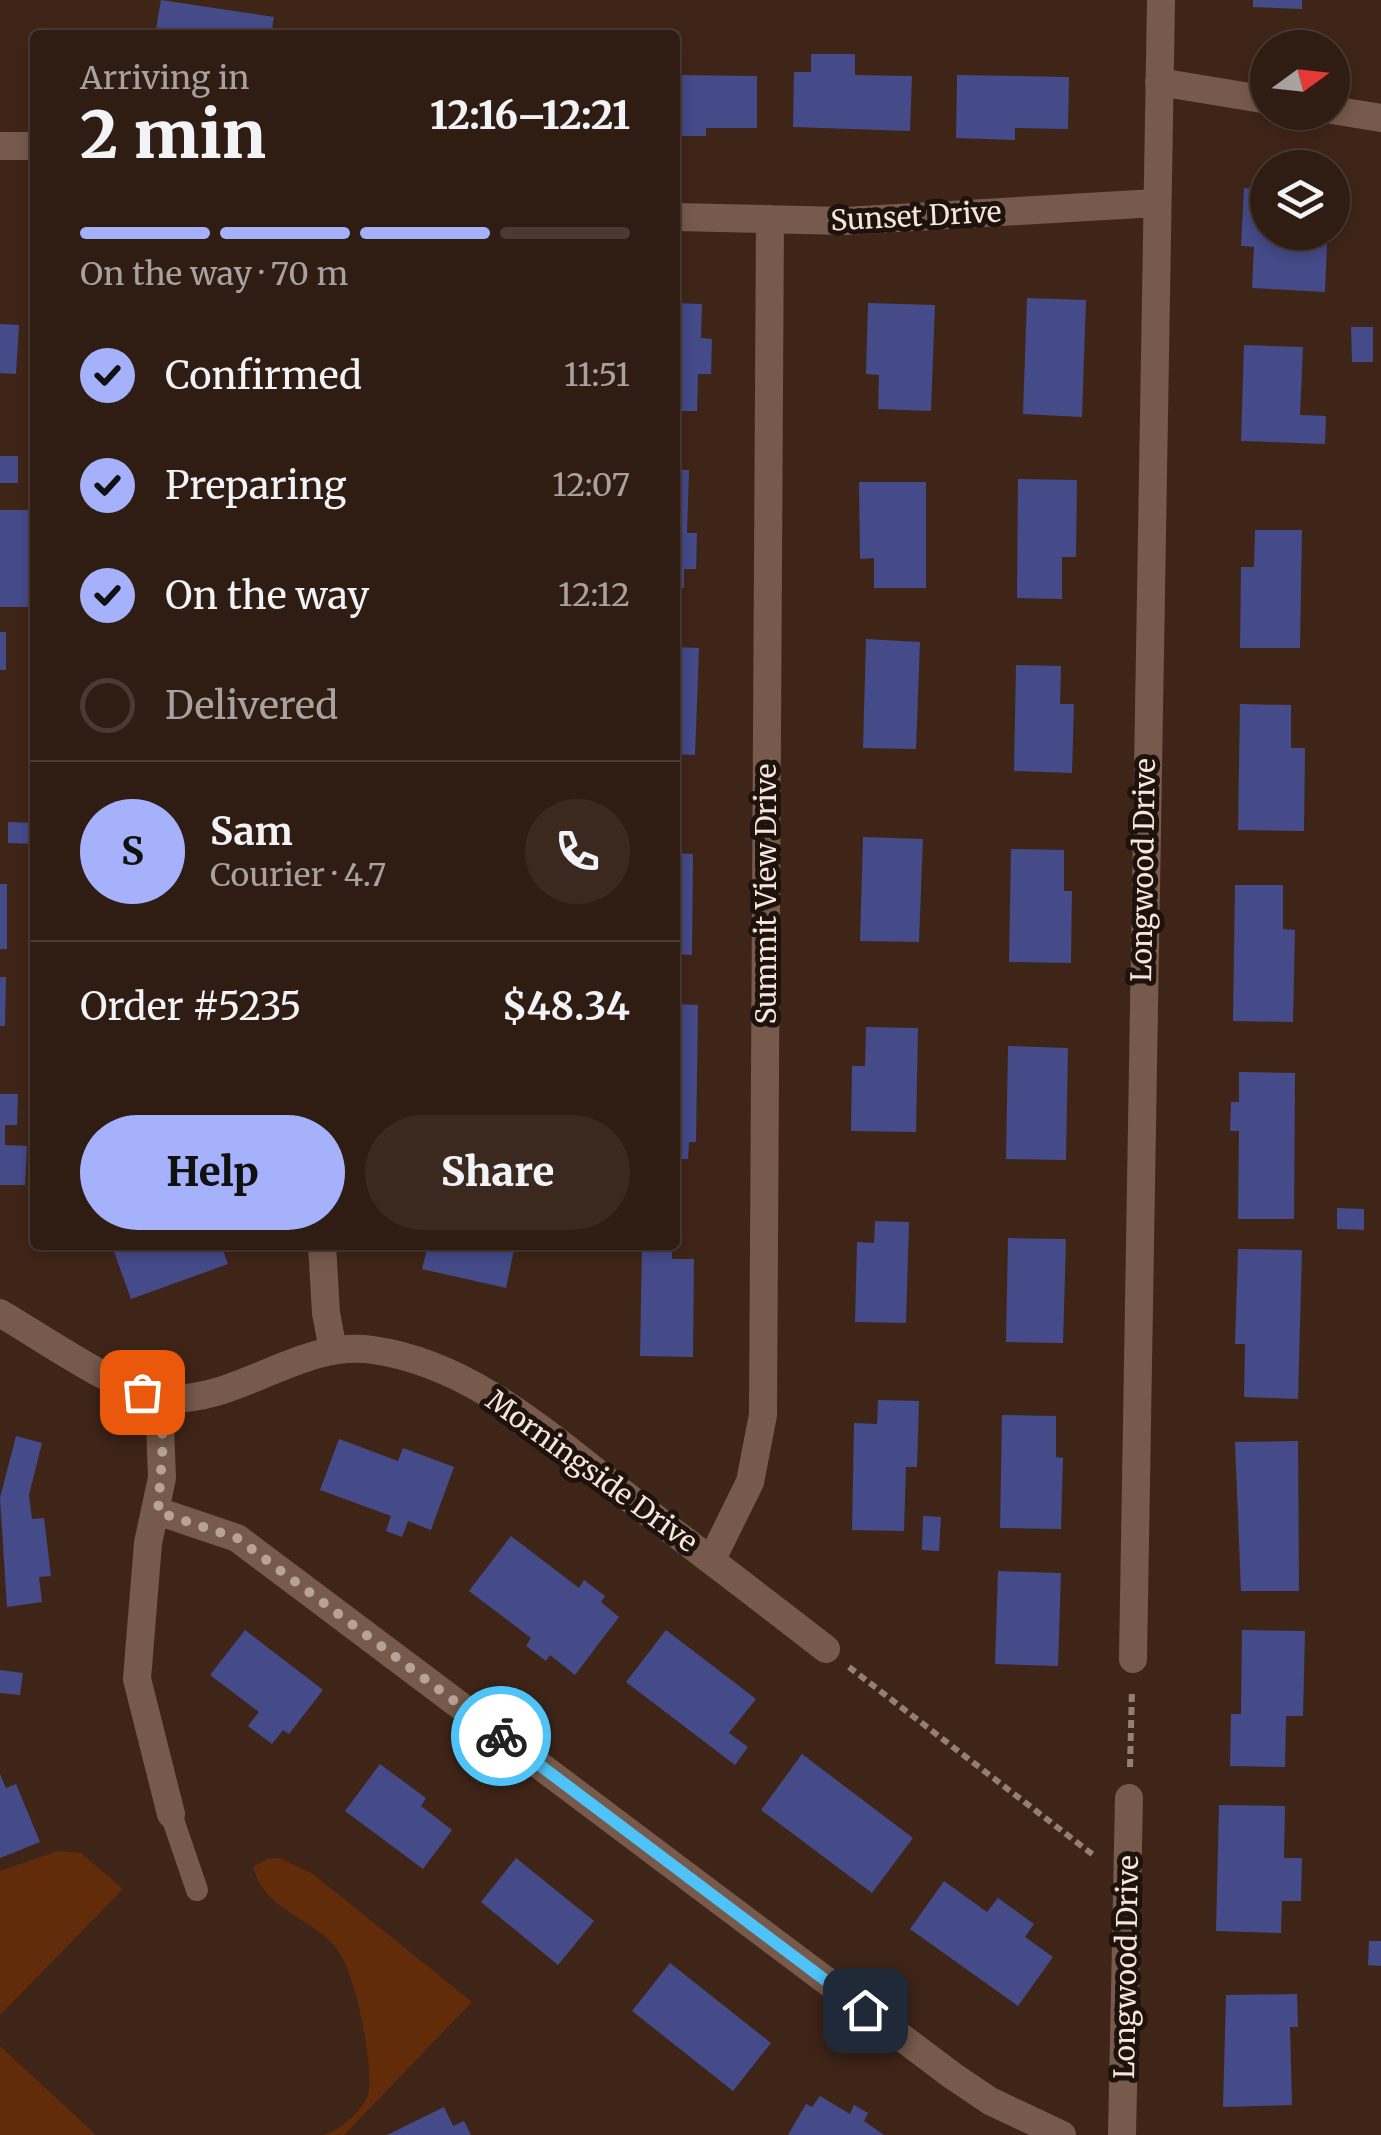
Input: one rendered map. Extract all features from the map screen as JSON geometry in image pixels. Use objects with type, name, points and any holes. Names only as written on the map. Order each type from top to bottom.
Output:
[{"type":"street","name":"Longwood Drive","points":[[1133,1659],[1161,0]]},
{"type":"street","points":[[1158,82],[1250,97]]},
{"type":"street","points":[[1350,113],[1381,118]]},
{"type":"street","points":[[0,146],[30,146]]},
{"type":"street","name":"Sunset Drive","points":[[680,217],[845,221],[1156,203]]},
{"type":"street","name":"Summit View Drive","points":[[712,1559],[750,1482],[763,1415],[770,219]]},
{"type":"street","points":[[0,1314],[105,1374],[159,1398],[204,1397],[334,1350],[326,1314],[322,1250]]},
{"type":"street","name":"Morningside Drive","points":[[334,1350],[372,1350],[445,1369],[536,1427],[826,1648]]},
{"type":"street","points":[[159,1398],[163,1442],[158,1512],[148,1544],[136,1679],[171,1814]]},
{"type":"street","points":[[158,1512],[237,1538],[953,2076],[990,2101],[1062,2135]]},
{"type":"street","name":"Longwood Drive","points":[[1122,2135],[1129,1798]]},
{"type":"lane","points":[[171,1814],[196,1890]]},
{"type":"path","points":[[826,1648],[970,1765],[1130,1882]]},
{"type":"path","points":[[1129,1798],[1133,1659]]},
{"type":"shaded area","points":[[58,1851],[81,1853],[123,1889],[0,2015],[0,1871]]},
{"type":"shaded area","points":[[279,1858],[313,1874],[472,2002],[344,2135],[323,2135],[352,2117],[367,2096],[368,2057],[362,2018],[339,1952],[317,1930],[279,1905],[259,1883],[253,1867]]},
{"type":"shaded area","points":[[0,2046],[95,2134],[95,2135],[0,2135]]},
{"type":"building","points":[[161,0],[274,17],[272,30],[156,30]]},
{"type":"building","points":[[1253,0],[1302,0],[1302,9],[1253,7]]},
{"type":"building","points":[[811,54],[855,54],[855,75],[912,76],[910,131],[793,127],[794,72],[811,72]]},
{"type":"building","points":[[680,75],[757,76],[757,128],[706,128],[706,136],[680,136]]},
{"type":"building","points":[[957,75],[1069,77],[1068,129],[1015,128],[1015,140],[956,138]]},
{"type":"building","points":[[1244,188],[1250,188],[1250,247],[1241,246]]},
{"type":"building","points":[[1254,250],[1327,250],[1325,292],[1252,288]]},
{"type":"building","points":[[1027,298],[1086,300],[1082,417],[1023,414]]},
{"type":"building","points":[[680,303],[702,304],[701,338],[712,339],[711,374],[698,374],[697,411],[680,411]]},
{"type":"building","points":[[868,303],[935,305],[931,411],[878,409],[879,375],[866,374]]},
{"type":"building","points":[[0,324],[19,325],[16,374],[0,373]]},
{"type":"building","points":[[1351,327],[1373,327],[1373,362],[1352,362]]},
{"type":"building","points":[[1244,345],[1303,347],[1300,415],[1326,416],[1325,444],[1241,441]]},
{"type":"building","points":[[0,456],[18,456],[18,483],[0,483]]},
{"type":"building","points":[[680,470],[689,470],[687,533],[697,533],[696,569],[684,569],[684,588],[680,588]]},
{"type":"building","points":[[1018,479],[1077,480],[1076,557],[1062,557],[1062,599],[1017,598]]},
{"type":"building","points":[[859,482],[926,482],[926,588],[874,588],[874,558],[860,559]]},
{"type":"building","points":[[0,510],[30,510],[30,607],[0,607]]},
{"type":"building","points":[[1255,530],[1302,530],[1300,648],[1240,648],[1241,567],[1254,567]]},
{"type":"building","points":[[0,632],[6,632],[6,670],[0,670]]},
{"type":"building","points":[[866,639],[920,642],[916,749],[863,748]]},
{"type":"building","points":[[680,647],[699,648],[695,755],[680,754]]},
{"type":"building","points":[[1016,665],[1061,666],[1060,704],[1074,704],[1072,773],[1014,771]]},
{"type":"building","points":[[1240,704],[1291,705],[1291,748],[1305,748],[1304,831],[1238,830]]},
{"type":"building","points":[[8,822],[30,823],[30,844],[8,843]]},
{"type":"building","points":[[863,837],[923,839],[919,942],[860,941]]},
{"type":"building","points":[[1011,849],[1064,850],[1064,891],[1072,891],[1071,963],[1009,962]]},
{"type":"building","points":[[680,853],[693,854],[692,955],[680,954]]},
{"type":"building","points":[[0,884],[7,884],[7,949],[0,949]]},
{"type":"building","points":[[1235,885],[1283,885],[1283,929],[1295,930],[1293,1022],[1233,1021]]},
{"type":"building","points":[[0,977],[6,977],[5,1026],[0,1026]]},
{"type":"building","points":[[680,1004],[698,1005],[696,1142],[689,1142],[688,1159],[680,1159]]},
{"type":"building","points":[[866,1027],[918,1028],[916,1132],[851,1131],[852,1066],[865,1066]]},
{"type":"building","points":[[1008,1046],[1068,1048],[1066,1160],[1006,1159]]},
{"type":"building","points":[[1239,1072],[1295,1073],[1294,1219],[1238,1219],[1239,1131],[1230,1131],[1231,1102],[1239,1102]]},
{"type":"building","points":[[0,1094],[18,1094],[17,1125],[5,1125],[5,1145],[27,1146],[25,1185],[0,1185]]},
{"type":"building","points":[[1337,1208],[1364,1209],[1364,1230],[1337,1229]]},
{"type":"building","points":[[875,1221],[909,1222],[906,1323],[855,1322],[857,1242],[874,1243]]},
{"type":"building","points":[[1008,1238],[1066,1239],[1063,1343],[1006,1342]]},
{"type":"building","points":[[1238,1249],[1302,1250],[1298,1399],[1244,1397],[1245,1344],[1235,1344]]},
{"type":"building","points":[[113,1250],[223,1250],[228,1264],[131,1299]]},
{"type":"building","points":[[427,1250],[514,1250],[506,1288],[422,1269]]},
{"type":"building","points":[[642,1250],[672,1250],[672,1259],[694,1259],[693,1357],[640,1356]]},
{"type":"building","points":[[878,1400],[919,1401],[917,1467],[906,1467],[904,1531],[852,1530],[854,1423],[877,1424]]},
{"type":"building","points":[[1002,1415],[1056,1416],[1056,1457],[1063,1458],[1061,1529],[1000,1528]]},
{"type":"building","points":[[16,1436],[42,1443],[29,1495],[32,1519],[44,1518],[51,1576],[39,1577],[42,1602],[7,1607],[0,1498]]},
{"type":"building","points":[[339,1439],[398,1461],[403,1448],[454,1467],[431,1530],[408,1521],[402,1537],[386,1531],[391,1516],[320,1490]]},
{"type":"building","points":[[1298,1441],[1299,1591],[1241,1591],[1235,1442]]},
{"type":"building","points":[[923,1516],[941,1517],[939,1551],[922,1550]]},
{"type":"building","points":[[511,1536],[579,1588],[584,1580],[605,1596],[601,1602],[619,1617],[575,1675],[550,1655],[546,1661],[526,1646],[531,1638],[469,1591]]},
{"type":"building","points":[[998,1571],[1061,1573],[1058,1666],[995,1664]]},
{"type":"building","points":[[245,1630],[323,1690],[289,1734],[283,1730],[272,1744],[248,1726],[259,1712],[210,1675]]},
{"type":"building","points":[[666,1630],[756,1699],[729,1733],[748,1747],[735,1765],[626,1682]]},
{"type":"building","points":[[1242,1630],[1305,1631],[1303,1716],[1286,1716],[1285,1767],[1230,1766],[1231,1714],[1241,1714]]},
{"type":"building","points":[[0,1670],[23,1673],[20,1695],[0,1693]]},
{"type":"building","points":[[802,1754],[913,1838],[872,1893],[761,1810]]},
{"type":"building","points":[[380,1764],[426,1798],[421,1806],[452,1830],[423,1869],[345,1811]]},
{"type":"building","points":[[0,1774],[6,1788],[16,1784],[40,1842],[0,1858]]},
{"type":"building","points":[[1219,1805],[1285,1806],[1284,1858],[1302,1858],[1301,1901],[1282,1901],[1281,1933],[1216,1931]]},
{"type":"building","points":[[516,1858],[594,1921],[558,1965],[481,1902]]},
{"type":"building","points":[[944,1881],[987,1912],[998,1898],[1034,1924],[1025,1937],[1053,1957],[1018,2006],[910,1929]]},
{"type":"building","points":[[1369,1941],[1381,1941],[1381,1966],[1368,1965]]},
{"type":"building","points":[[670,1963],[771,2043],[733,2091],[632,2011]]},
{"type":"building","points":[[1297,1994],[1298,2027],[1290,2027],[1292,2105],[1223,2107],[1226,1995]]},
{"type":"building","points":[[820,2096],[850,2114],[854,2105],[868,2113],[864,2121],[884,2135],[788,2135],[806,2104],[812,2107]]},
{"type":"building","points":[[444,2107],[453,2126],[464,2121],[471,2135],[387,2135]]},
{"type":"way so far","points":[[142,1392],[159,1398],[163,1442],[158,1512],[237,1538],[501,1736]]},
{"type":"route","points":[[501,1736],[865,2010]]}]
